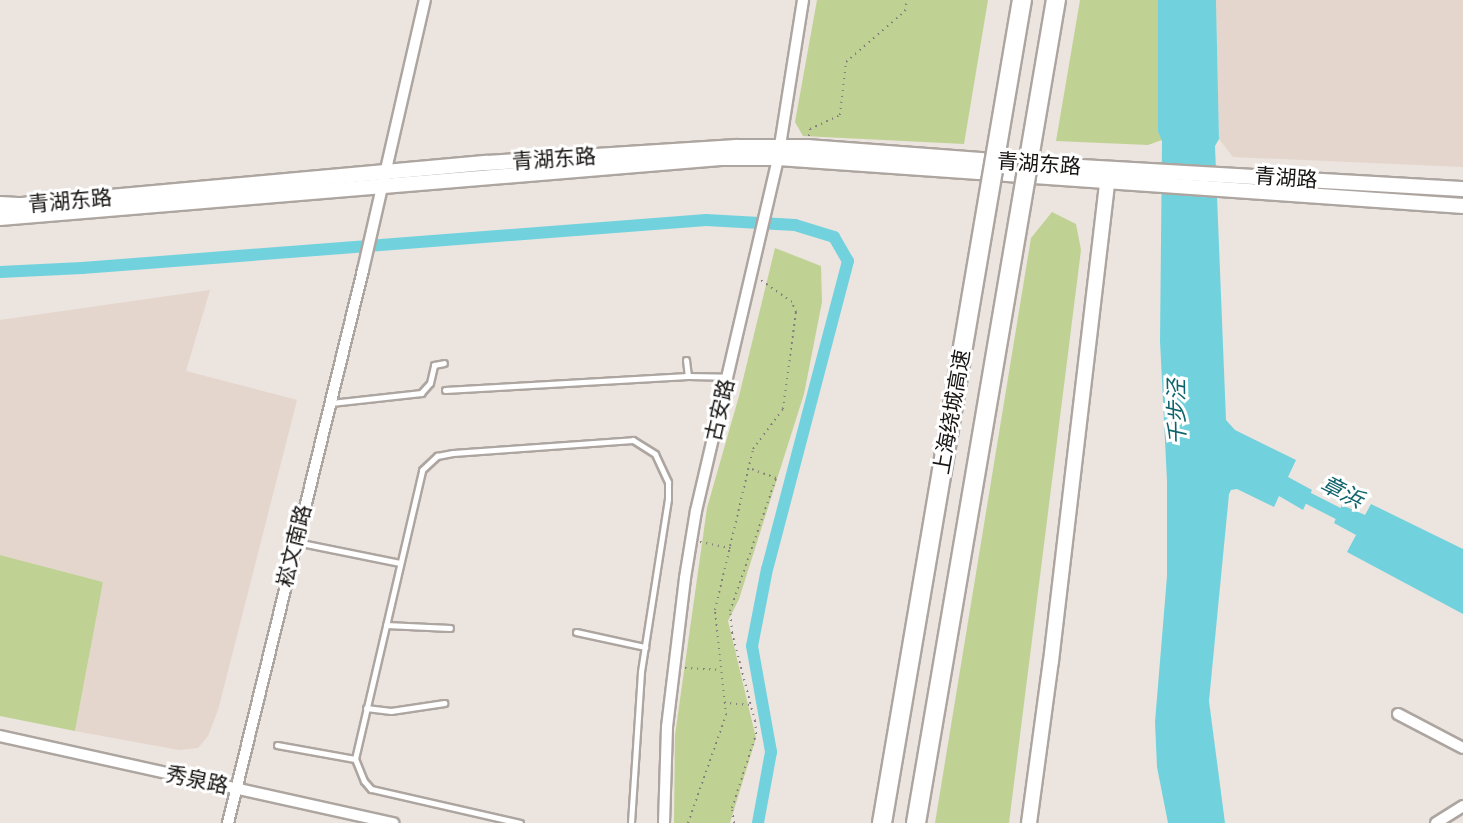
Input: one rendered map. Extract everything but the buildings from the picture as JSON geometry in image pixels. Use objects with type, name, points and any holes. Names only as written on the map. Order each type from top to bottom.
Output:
[{"type":"highway","name":"上海绕城高速","points":[[882,823],[1022,0]]},
{"type":"highway","name":"上海绕城高速","points":[[916,823],[1056,0]]},
{"type":"main road","name":"青湖东路","points":[[0,204],[22,205],[721,158],[807,147],[1108,174]]},
{"type":"main road","name":"青湖东路","points":[[779,152],[1108,174]]},
{"type":"main road","name":"青湖路","points":[[1108,174],[1166,171],[1463,189]]},
{"type":"main road","name":"青湖路","points":[[1108,174],[1148,183],[1463,206]]},
{"type":"main road","points":[[1029,823],[1051,662],[1108,174]]},
{"type":"main road","name":"青湖东路","points":[[0,218],[383,181]]},
{"type":"street","name":"崧文南路","points":[[228,823],[363,270],[425,0]]},
{"type":"street","name":"古安路","points":[[664,823],[667,728],[673,667],[691,541],[779,152],[803,0]]},
{"type":"street","points":[[1398,714],[1463,748]]},
{"type":"street","name":"秀泉路","points":[[0,736],[394,823]]},
{"type":"street","points":[[1436,823],[1463,806]]},
{"type":"lane","points":[[686,360],[688,376]]},
{"type":"lane","points":[[329,403],[421,393],[430,383],[434,365],[444,363]]},
{"type":"lane","points":[[445,390],[688,376],[728,377]]},
{"type":"lane","points":[[520,823],[371,789],[364,782],[355,759],[422,470],[437,456],[633,440],[655,454],[668,482],[666,520],[653,581],[645,647],[631,823]]},
{"type":"lane","points":[[296,542],[400,563]]},
{"type":"lane","points":[[386,625],[450,628]]},
{"type":"lane","points":[[576,632],[645,647]]},
{"type":"lane","points":[[366,708],[391,711],[444,703]]},
{"type":"lane","points":[[277,745],[355,759]]},
{"type":"path","points":[[807,147],[810,129],[840,115],[846,62],[905,12],[907,0]]},
{"type":"path","points":[[688,823],[726,715],[715,610],[753,449],[783,409],[796,312],[792,302],[752,273]]},
{"type":"path","points":[[734,823],[732,808],[756,734],[751,705],[732,633],[730,611],[776,478],[748,468]]},
{"type":"path","points":[[691,541],[730,548]]},
{"type":"path","points":[[673,667],[721,670]]},
{"type":"path","points":[[724,703],[751,705]]},
{"type":"shaded area","points":[[1216,0],[1463,0],[1463,167],[1233,157],[1219,139]]},
{"type":"shaded area","points":[[210,290],[186,371],[297,400],[218,710],[208,736],[198,748],[179,750],[75,731],[103,582],[0,555],[0,320]]},
{"type":"green space","points":[[817,0],[988,0],[964,144],[803,136],[795,122]]},
{"type":"green space","points":[[1080,0],[1158,0],[1158,132],[1162,140],[1148,145],[1056,141]]},
{"type":"green space","points":[[1052,212],[1076,224],[1081,250],[1009,823],[935,823],[1031,238]]},
{"type":"green space","points":[[775,248],[821,266],[822,302],[804,394],[739,599],[728,621],[756,738],[730,823],[674,823],[675,735],[707,508],[739,396]]},
{"type":"green space","points":[[0,555],[103,582],[75,731],[0,716]]},
{"type":"water","name":"千步泾","points":[[1158,0],[1216,0],[1219,139],[1215,146],[1226,420],[1235,430],[1296,460],[1288,477],[1312,490],[1303,510],[1279,496],[1274,507],[1237,489],[1231,490],[1229,494],[1209,701],[1225,823],[1168,823],[1157,767],[1155,722],[1167,576],[1167,481],[1160,341],[1162,141],[1158,132]]},
{"type":"water","points":[[1371,504],[1463,549],[1463,614],[1347,552],[1356,535],[1334,523],[1342,505],[1365,515]]},
{"type":"waterway","points":[[0,272],[82,268],[706,220],[795,225],[834,237],[848,261],[767,569],[752,646],[771,752],[758,823]]},
{"type":"waterway","name":"章浜","points":[[1296,492],[1353,521]]}]
